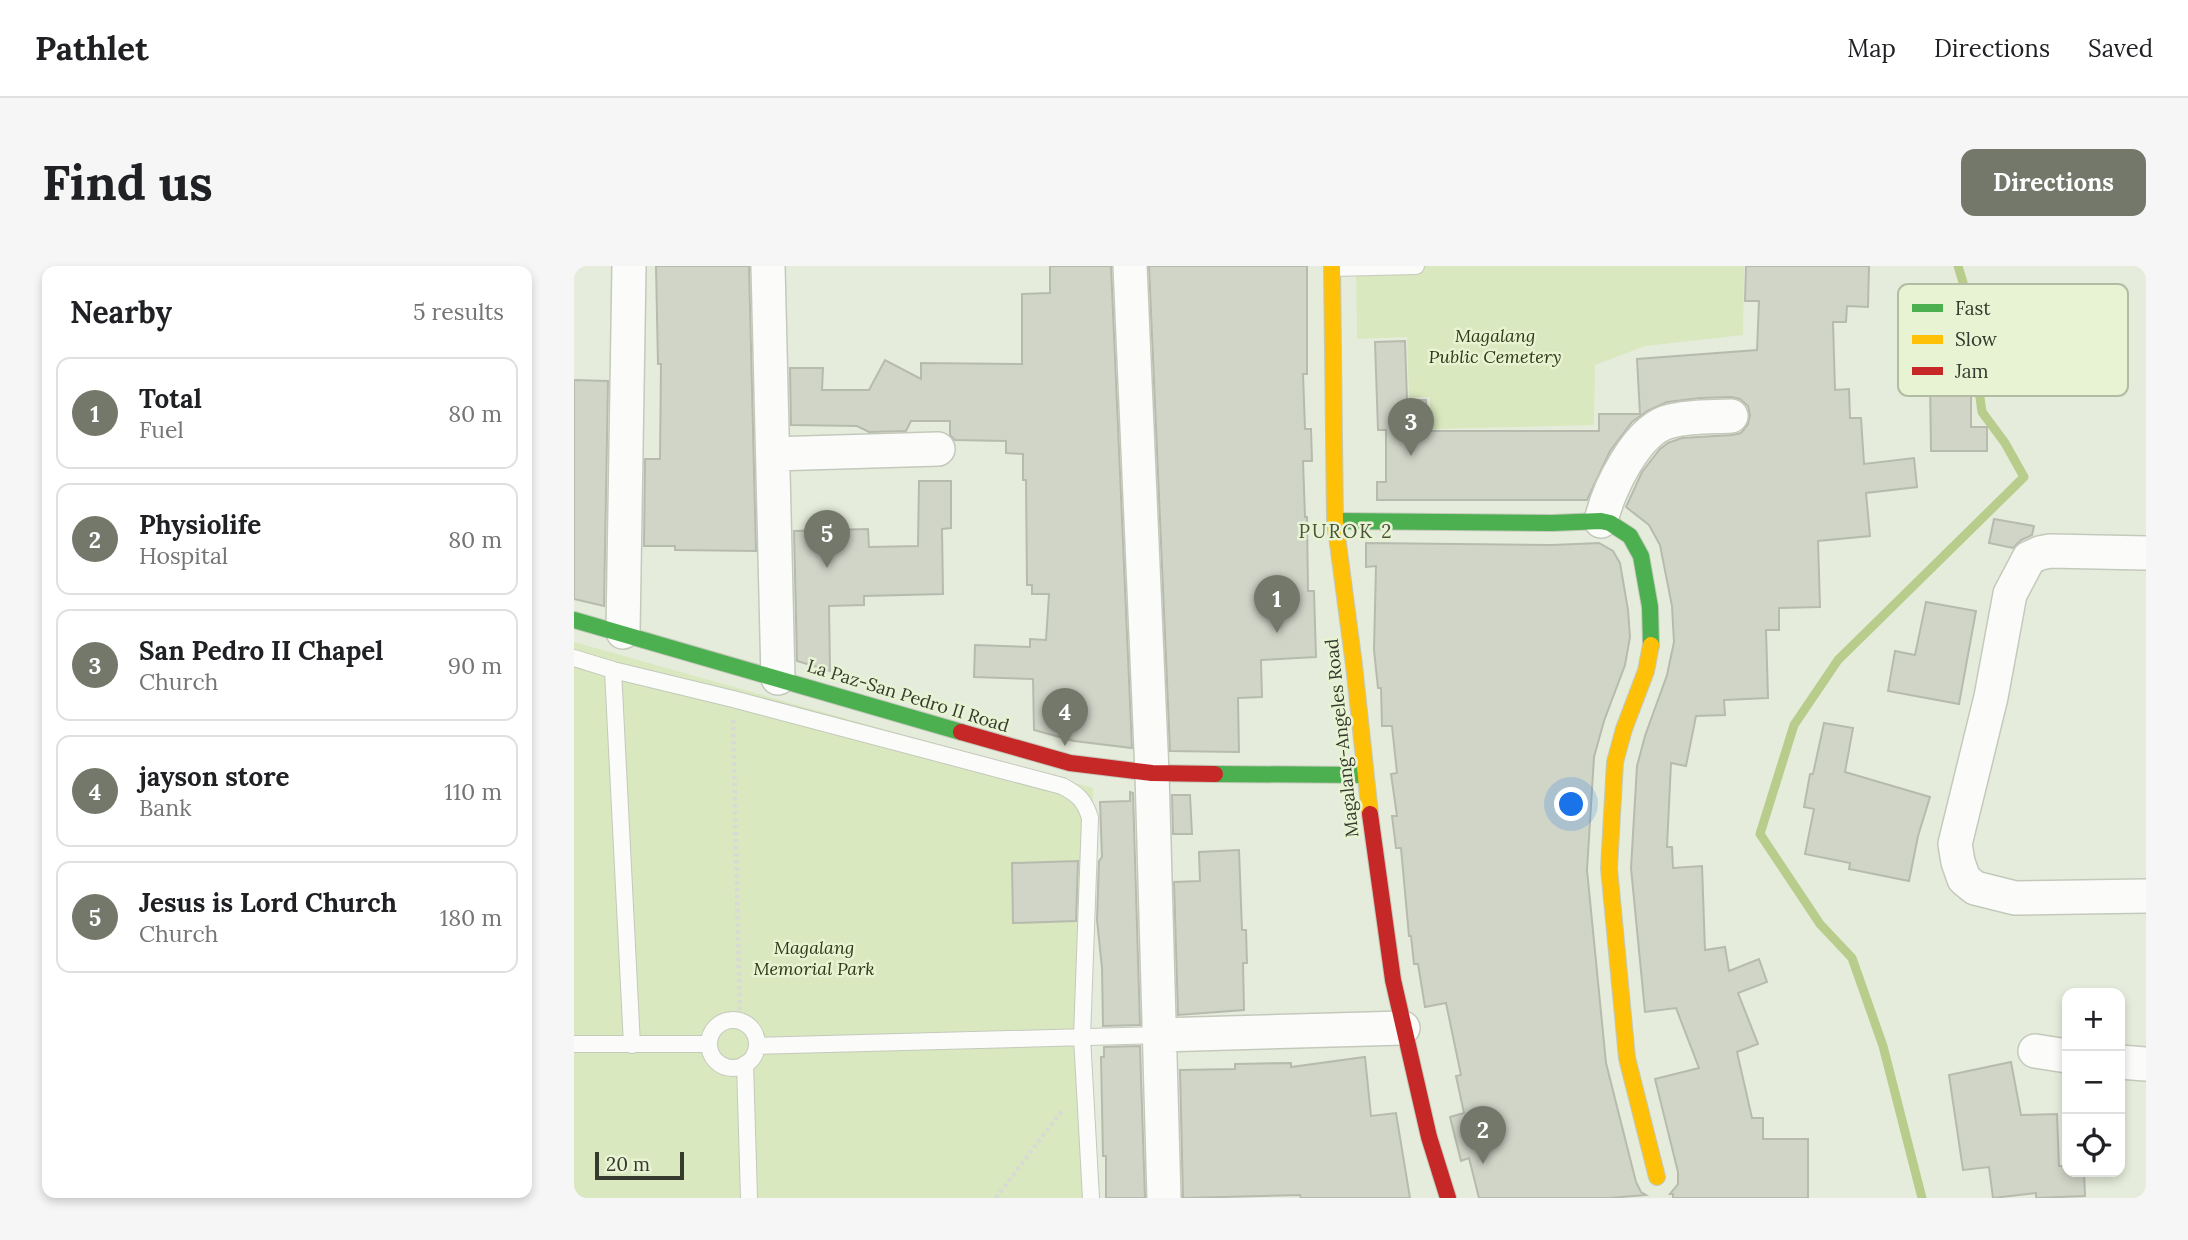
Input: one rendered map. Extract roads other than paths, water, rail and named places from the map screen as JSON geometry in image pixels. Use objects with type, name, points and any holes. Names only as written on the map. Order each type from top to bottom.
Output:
[{"type":"street","points":[[622,632],[629,266]]},
{"type":"street","points":[[768,266],[778,678]]},
{"type":"street","points":[[1130,266],[1152,773],[1164,1198]]},
{"type":"street","name":"Magalang-Angeles Road","points":[[1332,267],[1335,521],[1354,665],[1364,775],[1393,980],[1429,1137],[1448,1198]]},
{"type":"street","points":[[1601,521],[1616,477],[1633,453],[1658,426],[1671,421],[1731,416]]},
{"type":"street","points":[[773,454],[938,449]]},
{"type":"street","points":[[1335,521],[1601,521],[1610,523],[1630,536],[1641,556],[1650,607],[1652,638],[1646,671],[1624,729],[1615,762],[1609,868],[1627,1058],[1657,1177]]},
{"type":"street","points":[[2146,552],[2050,551],[2035,555],[2026,563],[2010,594],[1991,697],[1955,844],[1964,879],[1975,888],[1987,892],[2015,898],[2146,896]]},
{"type":"street","name":"La Paz-San Pedro II Road","points":[[574,620],[1070,763],[1152,773],[1364,775]]},
{"type":"street","points":[[1160,1035],[1403,1028]]},
{"type":"street","points":[[2125,1062],[2146,1064]]},
{"type":"lane","points":[[1332,267],[1416,266]]},
{"type":"lane","points":[[574,658],[1062,786],[1076,793],[1086,805],[1090,818],[1082,1037],[1091,1198]]},
{"type":"lane","points":[[613,670],[632,1045]]},
{"type":"lane","points":[[740,1020],[753,1030],[757,1046],[752,1059],[745,1064],[729,1067],[715,1059],[709,1044],[717,1026],[740,1020]]},
{"type":"lane","points":[[757,1046],[1160,1035]]},
{"type":"lane","points":[[574,1044],[709,1044]]},
{"type":"lane","points":[[745,1064],[748,1198]]},
{"type":"waterway","points":[[1958,266],[1963,284]]},
{"type":"waterway","points":[[1922,1198],[1883,1046],[1852,958],[1820,924],[1760,834],[1794,725],[1838,660],[2024,477],[2005,443],[1982,412],[1980,396]]},
{"type":"place","name":"San Pedro II Chapel","points":[[1411,456]]},
{"type":"place","name":"Jesus is Lord Church","points":[[827,568]]},
{"type":"place","name":"Total","points":[[1277,633]]},
{"type":"place","name":"jayson store","points":[[1065,746]]},
{"type":"place","name":"Physiolife","points":[[1483,1164]]},
{"type":"district","name":"PUROK 2","points":[[1346,531]]},
{"type":"park label","name":"Magalang Public Cemetery","points":[[1495,346]]},
{"type":"park label","name":"Magalang Memorial Park","points":[[814,958]]}]
